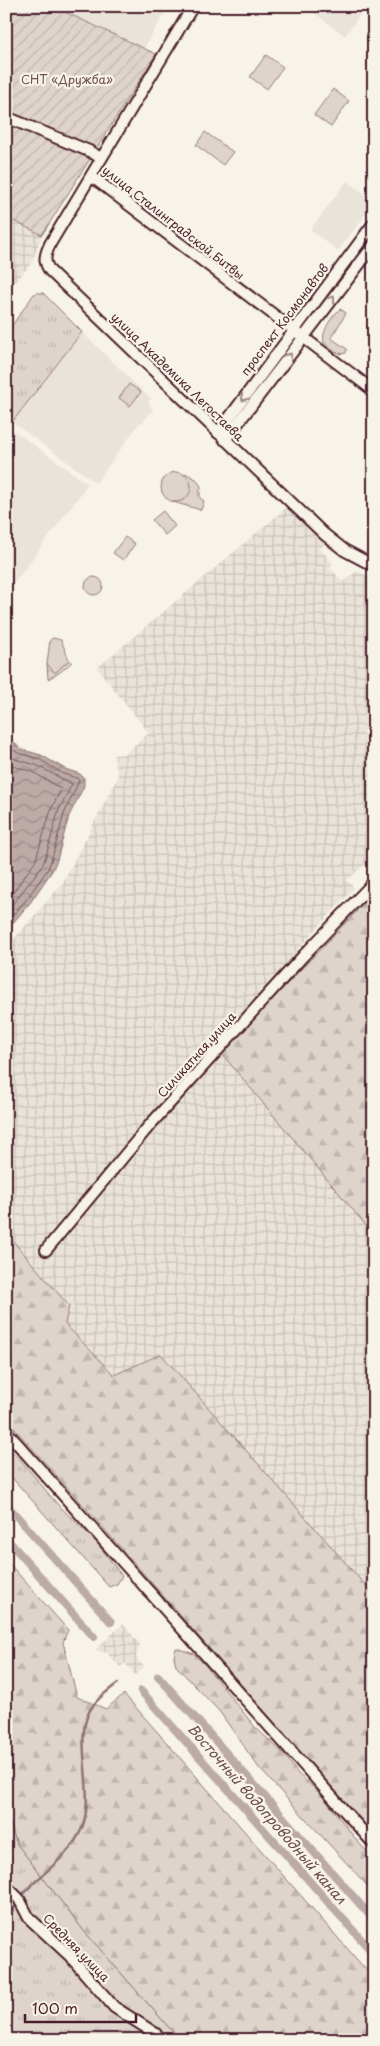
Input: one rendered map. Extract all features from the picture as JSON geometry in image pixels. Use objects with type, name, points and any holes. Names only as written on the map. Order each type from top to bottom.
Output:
[{"type":"street","name":"улица Сталинградской Битвы","points":[[193,6],[91,176],[374,391]]},
{"type":"street","points":[[6,117],[89,151],[101,158]]},
{"type":"street","name":"улица Академика Легостаева","points":[[91,176],[50,244],[44,258],[50,271],[324,534],[344,550],[374,566]]},
{"type":"street","name":"проспект Космонавтов","points":[[222,436],[293,330],[374,223]]},
{"type":"street","name":"проспект Космонавтов","points":[[222,436],[303,338],[374,244]]},
{"type":"street","name":"Силикатная улица","points":[[46,1250],[149,1126],[304,955],[374,882]]},
{"type":"street","points":[[6,1430],[374,1844]]},
{"type":"street","name":"Средняя улица","points":[[6,1886],[19,1898],[29,1918],[69,1955],[114,2007],[156,2034],[159,2040]]},
{"type":"shaded area","points":[[52,6],[169,6],[144,48]]},
{"type":"shaded area","points":[[305,6],[366,6],[345,36]]},
{"type":"shaded area","points":[[347,181],[374,200],[374,204],[338,251],[310,230]]},
{"type":"shaded area","points":[[6,217],[42,235],[31,264],[6,292]]},
{"type":"shaded area","points":[[82,332],[151,399],[148,402],[153,410],[142,423],[140,422],[96,483],[12,422]]},
{"type":"shaded area","points":[[9,427],[88,484],[6,594],[6,430]]},
{"type":"shaded area","points":[[287,507],[324,544],[320,549],[333,563],[329,567],[343,582],[357,571],[374,579],[374,868],[371,871],[366,864],[347,880],[354,888],[301,946],[221,1053],[374,1235],[374,1595],[161,1354],[114,1375],[65,1324],[6,1233],[6,948],[62,884],[118,777],[114,755],[124,754],[149,733],[97,668]]},
{"type":"shaded area","points":[[123,1624],[140,1644],[136,1657],[144,1667],[135,1675],[125,1663],[120,1667],[107,1653],[96,1649]]},
{"type":"green space","name":"СНТ «Дружба»","points":[[6,6],[52,6],[156,54],[42,235],[6,217]]},
{"type":"green space","points":[[266,55],[283,67],[267,89],[250,77]]},
{"type":"green space","points":[[333,89],[349,101],[331,127],[314,115]]},
{"type":"green space","points":[[205,132],[233,152],[223,165],[196,145]]},
{"type":"green space","points":[[43,293],[82,332],[6,430],[6,334],[34,294]]},
{"type":"green space","points":[[340,309],[345,312],[345,315],[331,338],[347,349],[346,353],[343,354],[324,343],[323,338],[328,324]]},
{"type":"green space","points":[[129,384],[141,392],[130,406],[119,398]]},
{"type":"green space","points":[[176,472],[186,477],[191,487],[186,497],[176,502],[166,497],[161,487],[166,477]]},
{"type":"green space","points":[[185,473],[196,479],[202,488],[200,489],[200,498],[204,501],[201,510],[173,502],[175,502],[187,478],[184,475]]},
{"type":"green space","points":[[163,511],[175,526],[165,535],[152,520]]},
{"type":"green space","points":[[125,537],[135,544],[123,560],[113,553]]},
{"type":"green space","points":[[94,577],[100,580],[103,586],[100,592],[94,595],[88,592],[85,586],[88,580]]},
{"type":"green space","points":[[53,638],[61,640],[69,660],[55,673],[47,664],[50,640]]},
{"type":"green space","points":[[69,660],[72,662],[48,679],[47,664],[55,672]]},
{"type":"green space","points":[[374,893],[374,1235],[221,1053]]},
{"type":"green space","points":[[6,1233],[69,1306],[65,1324],[114,1375],[161,1354],[374,1595],[374,1834],[6,1419]]},
{"type":"green space","points":[[6,1447],[19,1458],[58,1505],[94,1539],[122,1576],[117,1584],[109,1587],[6,1471]]},
{"type":"green space","points":[[6,1560],[68,1630],[63,1642],[77,1697],[106,1709],[124,1694],[374,1979],[374,2040],[180,2040],[84,1931],[17,1844],[6,1811]]},
{"type":"green space","points":[[176,1648],[194,1654],[205,1665],[255,1727],[285,1755],[298,1774],[321,1794],[358,1842],[374,1859],[374,1893],[259,1768],[219,1711],[176,1666],[174,1657]]},
{"type":"green space","points":[[6,1811],[17,1844],[84,1931],[180,2040],[6,2040]]},
{"type":"water","points":[[7,740],[15,743],[20,749],[41,755],[65,769],[80,774],[84,778],[84,786],[69,816],[57,860],[52,871],[30,903],[6,931]]},
{"type":"waterway","name":"Восточный водопроводный канал","points":[[6,1504],[111,1622]]},
{"type":"waterway","name":"Восточный водопроводный канал","points":[[6,1538],[94,1637]]},
{"type":"waterway","name":"Восточный водопроводный канал","points":[[158,1676],[374,1920]]},
{"type":"waterway","points":[[21,1896],[63,1856],[77,1839],[86,1814],[85,1722],[96,1702],[118,1683]]},
{"type":"waterway","name":"Восточный водопроводный канал","points":[[141,1691],[374,1954]]},
{"type":"waterway","points":[[6,1921],[17,1903]]}]
